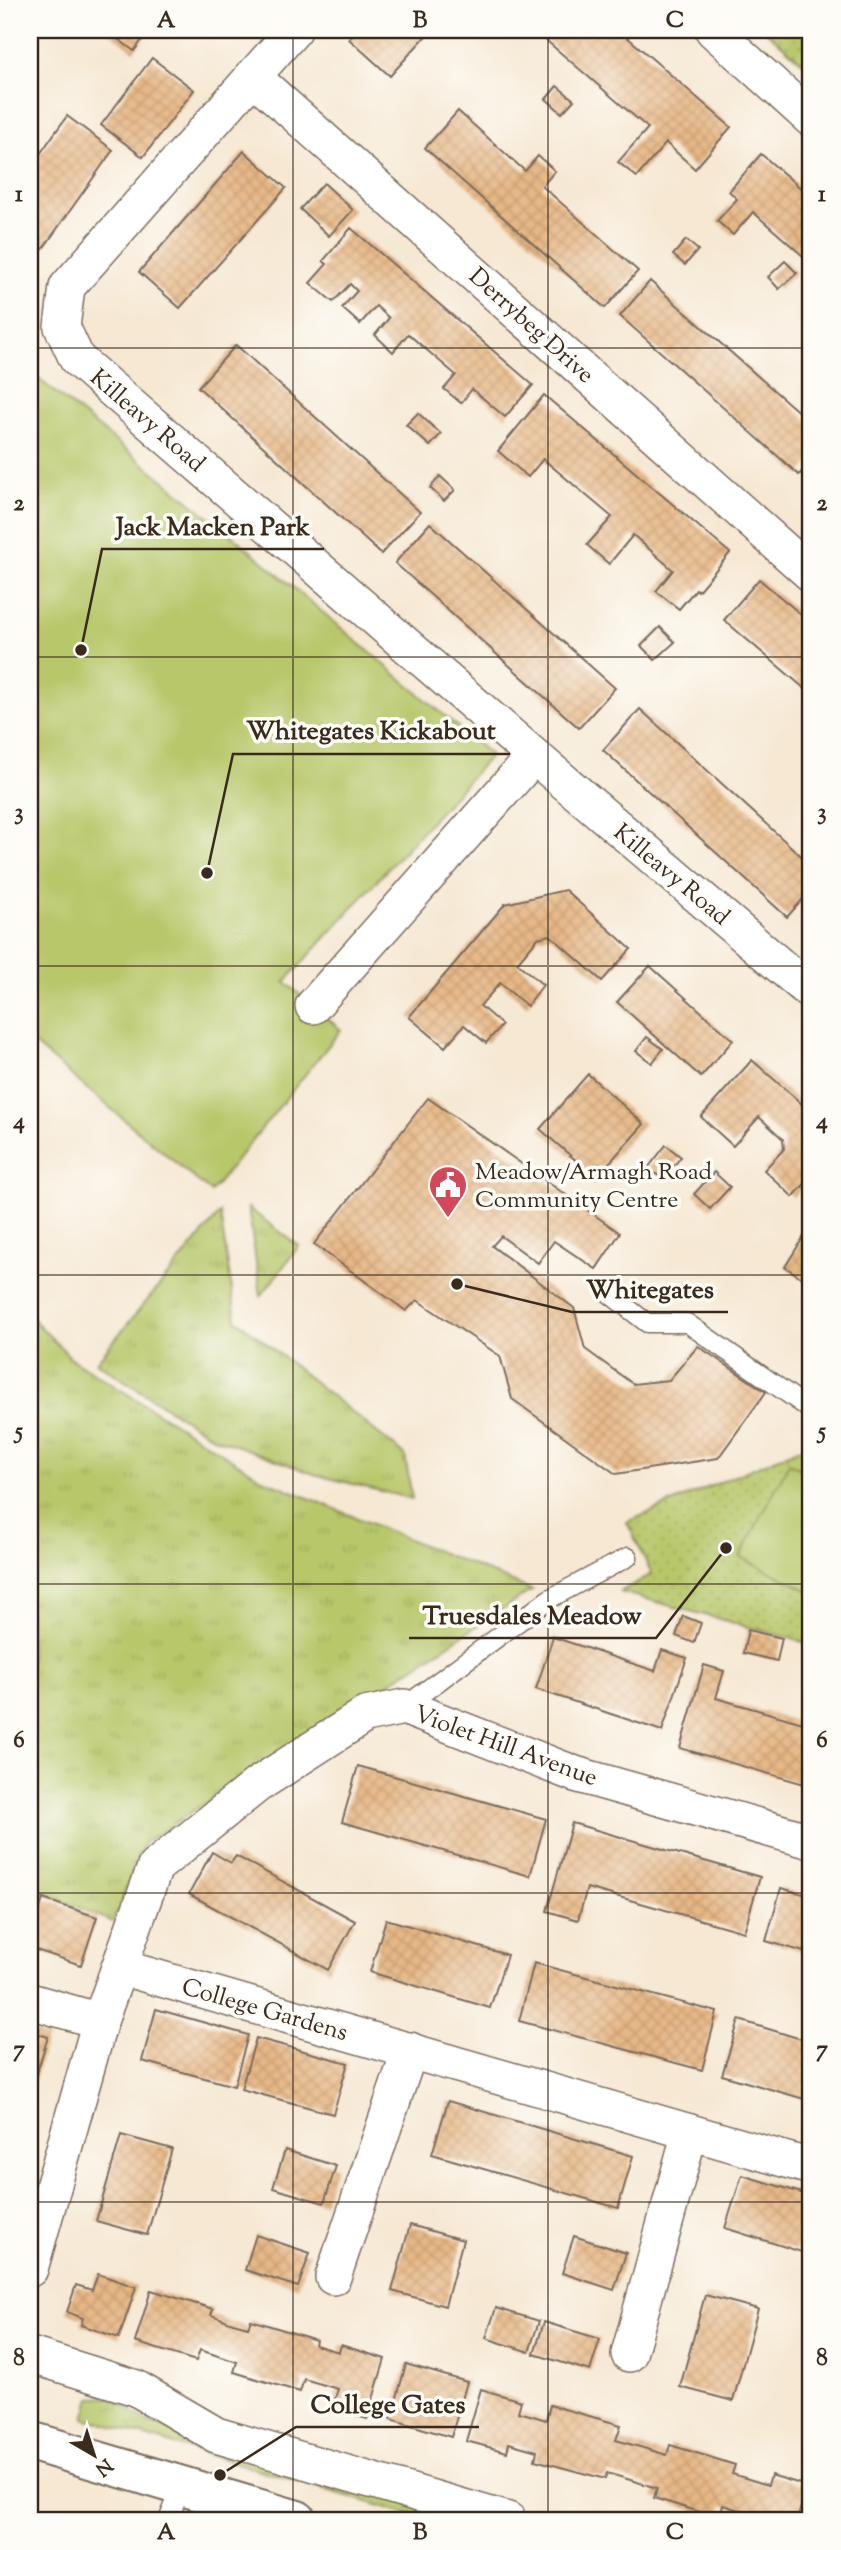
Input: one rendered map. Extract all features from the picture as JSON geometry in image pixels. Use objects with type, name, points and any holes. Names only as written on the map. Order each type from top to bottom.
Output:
[{"type":"main road","points":[[30,2441],[175,2503],[297,2520]]},
{"type":"street","name":"Killeavy Road","points":[[295,30],[67,287],[62,327],[77,359],[534,756],[811,992]]},
{"type":"street","points":[[713,30],[811,119]]},
{"type":"street","name":"Derrybeg Drive","points":[[252,76],[811,574]]},
{"type":"street","points":[[313,1006],[534,756]]},
{"type":"street","name":"Violet Hill Avenue","points":[[30,2269],[100,2021],[155,1867],[257,1785],[365,1715],[404,1707],[575,1774],[811,1841]]},
{"type":"street","name":"College Gardens","points":[[120,1967],[811,2167]]},
{"type":"street","points":[[30,2001],[100,2021]]},
{"type":"street","points":[[333,2277],[410,2050]]},
{"type":"street","points":[[629,2354],[690,2132]]},
{"type":"street","points":[[30,2355],[136,2388],[216,2435],[508,2520]]},
{"type":"lane","points":[[606,1291],[647,1323],[687,1323],[811,1410]]},
{"type":"lane","points":[[404,1707],[549,1599],[628,1557]]},
{"type":"green space","points":[[765,30],[811,30],[811,70]]},
{"type":"green space","points":[[30,372],[234,537],[491,755],[285,982],[341,1030],[211,1192],[30,1041]]},
{"type":"green space","points":[[248,1208],[299,1246],[261,1296]]},
{"type":"green space","points":[[220,1213],[236,1319],[405,1455],[412,1499],[317,1475],[211,1436],[96,1362]]},
{"type":"green space","points":[[30,1316],[73,1360],[265,1480],[532,1590],[144,1843],[113,1922],[30,1887]]},
{"type":"green space","points":[[811,1447],[811,1644],[620,1592],[652,1574],[627,1522],[798,1449]]},
{"type":"green space","points":[[789,1463],[811,1474],[811,1592],[740,1557]]},
{"type":"green space","points":[[110,2397],[150,2423],[474,2520],[428,2520],[85,2418],[91,2398]]},
{"type":"building","points":[[106,30],[149,30],[134,51]]},
{"type":"building","points":[[357,30],[431,30],[390,76],[349,39]]},
{"type":"building","points":[[546,30],[619,30],[731,127],[695,169],[666,143],[637,177],[618,162],[648,128],[541,36]]},
{"type":"building","points":[[152,58],[194,90],[143,157],[101,125]]},
{"type":"building","points":[[557,86],[574,100],[562,113],[546,99]]},
{"type":"building","points":[[458,111],[525,171],[538,156],[555,171],[542,186],[638,271],[605,308],[425,148]]},
{"type":"building","points":[[67,116],[113,150],[30,267],[30,168]]},
{"type":"building","points":[[244,151],[286,188],[180,308],[139,272]]},
{"type":"building","points":[[761,154],[811,197],[811,263],[753,212],[733,235],[717,221],[737,199],[729,191]]},
{"type":"building","points":[[324,183],[353,210],[329,236],[300,209]]},
{"type":"building","points":[[351,228],[533,385],[505,417],[472,389],[461,403],[444,389],[456,375],[408,334],[393,352],[375,335],[389,318],[376,306],[360,324],[342,308],[357,291],[350,284],[333,302],[310,283],[327,264],[323,261]]},
{"type":"building","points":[[686,240],[698,250],[685,265],[673,255]]},
{"type":"building","points":[[785,261],[797,273],[779,289],[768,277]]},
{"type":"building","points":[[650,281],[811,423],[811,461],[799,475],[620,316]]},
{"type":"building","points":[[236,345],[420,512],[381,554],[198,387]]},
{"type":"building","points":[[544,395],[730,553],[679,609],[656,591],[673,570],[633,535],[609,564],[587,545],[612,517],[543,459],[528,477],[498,451]]},
{"type":"building","points":[[418,413],[441,434],[430,446],[406,425]]},
{"type":"building","points":[[440,476],[455,490],[444,501],[430,488]]},
{"type":"building","points":[[430,523],[615,688],[579,728],[395,563]]},
{"type":"building","points":[[759,579],[811,623],[811,694],[724,620]]},
{"type":"building","points":[[660,627],[675,642],[655,660],[641,646]]},
{"type":"building","points":[[640,709],[811,865],[811,890],[787,917],[603,750]]},
{"type":"building","points":[[565,890],[631,949],[602,981],[550,935],[538,938],[517,963],[543,985],[527,1006],[500,983],[480,1006],[502,1025],[486,1043],[464,1025],[445,1047],[409,1017],[505,904]]},
{"type":"building","points":[[650,966],[733,1040],[701,1077],[617,1002]]},
{"type":"building","points":[[647,1037],[663,1049],[652,1063],[636,1051]]},
{"type":"building","points":[[752,1060],[811,1112],[811,1177],[793,1197],[764,1170],[784,1149],[783,1139],[759,1117],[733,1146],[701,1117]]},
{"type":"building","points":[[588,1074],[644,1124],[596,1178],[540,1129]]},
{"type":"building","points":[[428,1098],[620,1233],[596,1269],[554,1241],[538,1263],[501,1236],[492,1246],[574,1308],[585,1349],[633,1384],[669,1380],[698,1346],[766,1392],[718,1458],[616,1474],[512,1399],[500,1356],[417,1300],[406,1311],[314,1244]]},
{"type":"building","points":[[666,1145],[681,1157],[663,1179],[648,1168]]},
{"type":"building","points":[[714,1172],[730,1187],[710,1209],[694,1194]]},
{"type":"building","points":[[811,1225],[811,1284],[785,1267]]},
{"type":"building","points":[[683,1616],[701,1623],[694,1643],[676,1636]]},
{"type":"building","points":[[748,1630],[782,1638],[777,1661],[743,1653]]},
{"type":"building","points":[[553,1637],[655,1671],[662,1650],[687,1658],[662,1731],[536,1689]]},
{"type":"building","points":[[704,1665],[724,1671],[716,1698],[803,1723],[811,1695],[811,1786],[680,1748]]},
{"type":"building","points":[[358,1766],[546,1819],[530,1876],[342,1822]]},
{"type":"building","points":[[572,1823],[760,1877],[744,1932],[587,1888],[578,1920],[547,1911]]},
{"type":"building","points":[[212,1852],[231,1863],[236,1856],[355,1921],[328,1970],[189,1894]]},
{"type":"building","points":[[781,1888],[811,1896],[811,1954],[766,1941]]},
{"type":"building","points":[[43,1899],[97,1917],[81,1965],[30,1948],[30,1938]]},
{"type":"building","points":[[386,1919],[507,1955],[490,2008],[370,1972]]},
{"type":"building","points":[[534,1963],[717,2012],[702,2070],[519,2021]]},
{"type":"building","points":[[156,2009],[248,2035],[234,2086],[142,2061]]},
{"type":"building","points":[[739,2020],[811,2042],[811,2101],[722,2075]]},
{"type":"building","points":[[30,2031],[48,2037],[34,2082],[30,2081]]},
{"type":"building","points":[[256,2038],[348,2063],[333,2114],[241,2089]]},
{"type":"building","points":[[448,2101],[633,2156],[618,2208],[432,2154]]},
{"type":"building","points":[[121,2135],[172,2149],[147,2235],[96,2221]]},
{"type":"building","points":[[285,2150],[336,2166],[324,2203],[273,2188]]},
{"type":"building","points":[[742,2175],[811,2196],[811,2255],[725,2228]]},
{"type":"building","points":[[410,2225],[463,2240],[445,2306],[392,2291]]},
{"type":"building","points":[[256,2235],[310,2253],[298,2287],[245,2270]]},
{"type":"building","points":[[574,2236],[626,2253],[614,2290],[562,2273]]},
{"type":"building","points":[[98,2274],[136,2287],[119,2338],[81,2325],[83,2318],[67,2312],[76,2285],[92,2290]]},
{"type":"building","points":[[151,2290],[213,2309],[211,2315],[233,2323],[248,2327],[251,2320],[316,2340],[315,2345],[332,2350],[339,2352],[341,2345],[385,2359],[367,2419],[332,2408],[338,2389],[304,2379],[300,2392],[234,2372],[237,2362],[200,2350],[196,2361],[135,2342]]},
{"type":"building","points":[[705,2295],[758,2309],[733,2401],[680,2387]]},
{"type":"building","points":[[496,2308],[539,2321],[529,2352],[486,2338]]},
{"type":"building","points":[[544,2322],[600,2339],[590,2371],[534,2354]]},
{"type":"building","points":[[406,2364],[467,2382],[451,2437],[391,2419]]},
{"type":"building","points":[[481,2389],[521,2401],[518,2412],[546,2420],[550,2405],[621,2425],[616,2440],[667,2455],[670,2445],[735,2465],[732,2474],[768,2485],[771,2475],[807,2486],[797,2520],[758,2520],[759,2516],[723,2505],[719,2518],[654,2498],[657,2488],[607,2473],[605,2479],[535,2460],[537,2451],[509,2443],[507,2452],[466,2441]]},
{"type":"place","name":"Jack Macken Park","points":[[81,650]]},
{"type":"place","name":"Whitegates Kickabout","points":[[207,873]]},
{"type":"place","name":"Meadow/Armagh Road Community Centre","points":[[448,1219]]},
{"type":"place","name":"Whitegates","points":[[457,1284]]},
{"type":"place","name":"Truesdales Meadow","points":[[726,1548]]},
{"type":"place","name":"College Gates","points":[[220,2475]]}]
